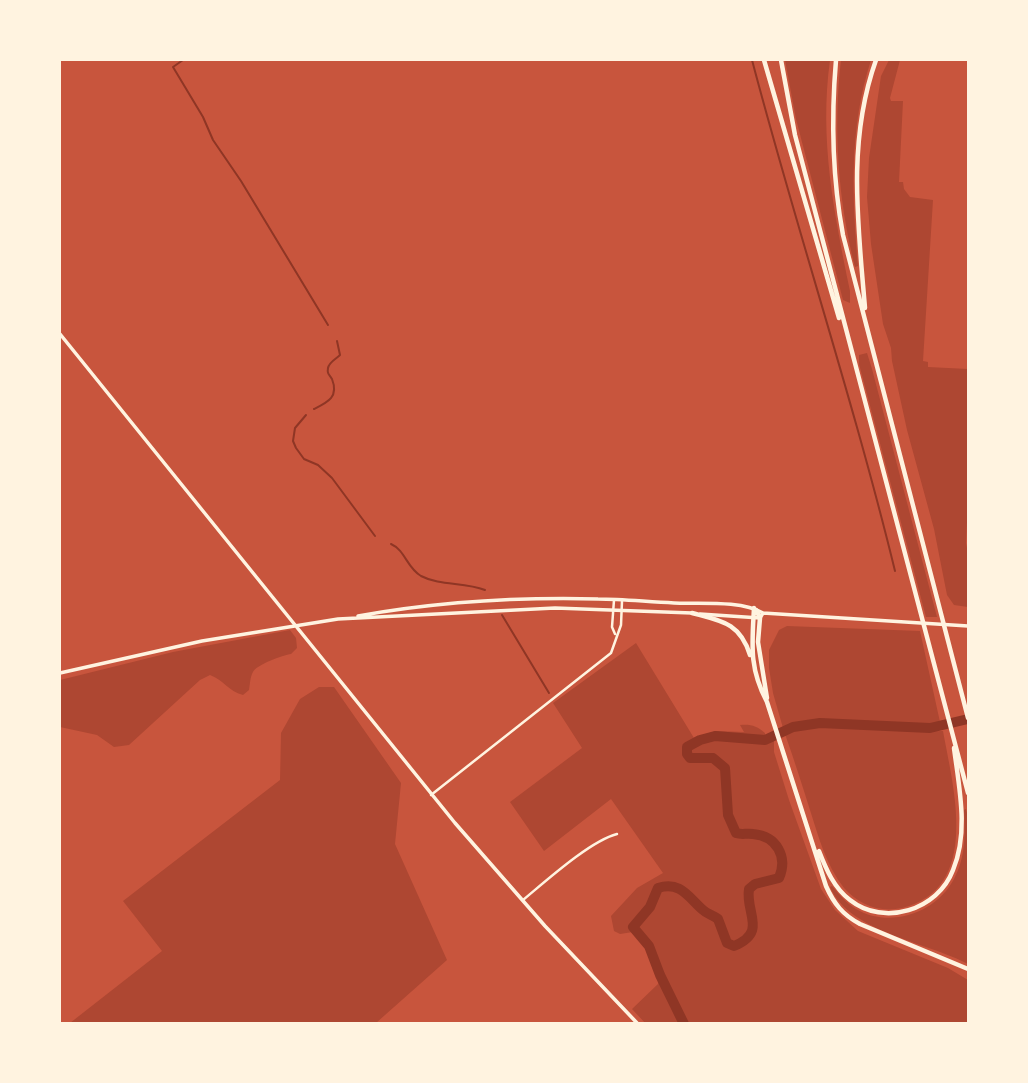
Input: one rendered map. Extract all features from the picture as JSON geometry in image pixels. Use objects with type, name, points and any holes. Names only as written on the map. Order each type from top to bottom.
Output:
[{"type":"highway","points":[[764,60],[860,390]]},
{"type":"highway","points":[[781,60],[789,113],[968,793]]},
{"type":"highway","points":[[836,60],[832,120],[835,184],[850,267],[866,318],[968,718]]},
{"type":"highway","points":[[866,318],[857,220],[856,169],[862,113],[876,60]]},
{"type":"highway","points":[[754,608],[759,616],[758,642],[767,702]]},
{"type":"highway","points":[[692,613],[735,628],[746,644],[778,734],[826,886],[834,902],[860,924],[968,969]]},
{"type":"highway","points":[[753,666],[759,616]]},
{"type":"highway","points":[[811,834],[834,883],[850,900],[865,909],[897,913],[915,908],[935,896],[954,870],[960,839],[961,809],[952,731]]},
{"type":"main road","points":[[60,334],[431,795],[522,901],[638,1024]]},
{"type":"main road","points":[[60,673],[177,646],[274,628],[395,610],[483,602],[614,600],[754,608],[759,616]]},
{"type":"main road","points":[[338,619],[501,609],[613,609],[968,626]]},
{"type":"street","points":[[60,344],[64,341]]},
{"type":"street","points":[[614,600],[612,627],[616,636]]},
{"type":"street","points":[[431,795],[605,657],[614,646],[621,625],[622,601]]},
{"type":"street","points":[[522,901],[603,839],[617,834]]},
{"type":"shaded area","points":[[785,60],[830,60],[827,147],[850,303],[843,300],[796,119]]},
{"type":"shaded area","points":[[841,60],[871,60],[859,111],[854,162],[858,266],[855,267],[841,190],[837,138]]},
{"type":"shaded area","points":[[889,60],[900,60],[890,98],[891,101],[903,101],[899,182],[903,182],[910,197],[933,200],[923,361],[928,362],[928,367],[968,369],[968,607],[954,605],[947,595],[934,529],[907,430],[891,348],[883,324],[871,244],[867,197],[869,158],[881,76]]},
{"type":"shaded area","points":[[867,353],[937,617],[926,617],[859,364],[859,355]]},
{"type":"shaded area","points":[[787,626],[920,631],[940,722],[932,725],[912,725],[907,732],[943,731],[956,807],[953,858],[944,880],[927,897],[902,908],[870,906],[850,894],[832,870],[785,734],[795,729],[812,728],[808,722],[783,728],[773,693],[769,650],[779,630]]},
{"type":"shaded area","points":[[290,630],[296,638],[297,648],[291,654],[255,669],[249,690],[243,695],[210,675],[200,680],[129,745],[114,747],[97,735],[60,727],[60,680],[173,652]]},
{"type":"shaded area","points":[[636,643],[694,738],[716,731],[744,732],[740,725],[747,725],[765,733],[765,743],[774,740],[774,752],[789,800],[821,889],[835,910],[858,931],[948,968],[968,980],[968,1023],[646,1024],[632,1009],[658,984],[656,970],[643,942],[633,932],[620,934],[614,931],[611,916],[637,888],[663,873],[611,799],[544,851],[510,802],[582,748],[553,703]]},
{"type":"shaded area","points":[[319,687],[334,687],[401,783],[395,844],[447,960],[376,1023],[70,1023],[162,951],[123,901],[280,780],[281,733],[300,699]]},
{"type":"shaded area","points":[[966,809],[968,964],[871,925],[854,915],[840,902],[830,887],[856,909],[869,915],[897,917],[924,909],[946,891],[954,879],[963,854]]},
{"type":"waterway","points":[[183,60],[173,67],[203,117],[213,140],[241,181],[328,325]]},
{"type":"waterway","points":[[752,60],[895,571]]},
{"type":"waterway","points":[[314,409],[333,395],[334,385],[328,370],[330,364],[340,355],[337,341]]},
{"type":"waterway","points":[[306,415],[295,428],[293,441],[296,448],[304,459],[318,465],[332,478],[375,536]]},
{"type":"waterway","points":[[391,544],[400,550],[421,576],[485,590]]},
{"type":"waterway","points":[[502,615],[549,693]]},
{"type":"waterway","points":[[684,1024],[649,946],[633,927],[650,907],[658,888],[673,887],[684,892],[718,919],[727,943],[734,946],[744,941],[753,928],[749,889],[755,884],[779,878],[782,863],[778,849],[768,839],[753,834],[736,833],[728,815],[725,768],[713,758],[690,758],[687,747],[715,736],[765,740],[793,727],[820,723],[930,728],[968,719]]}]
